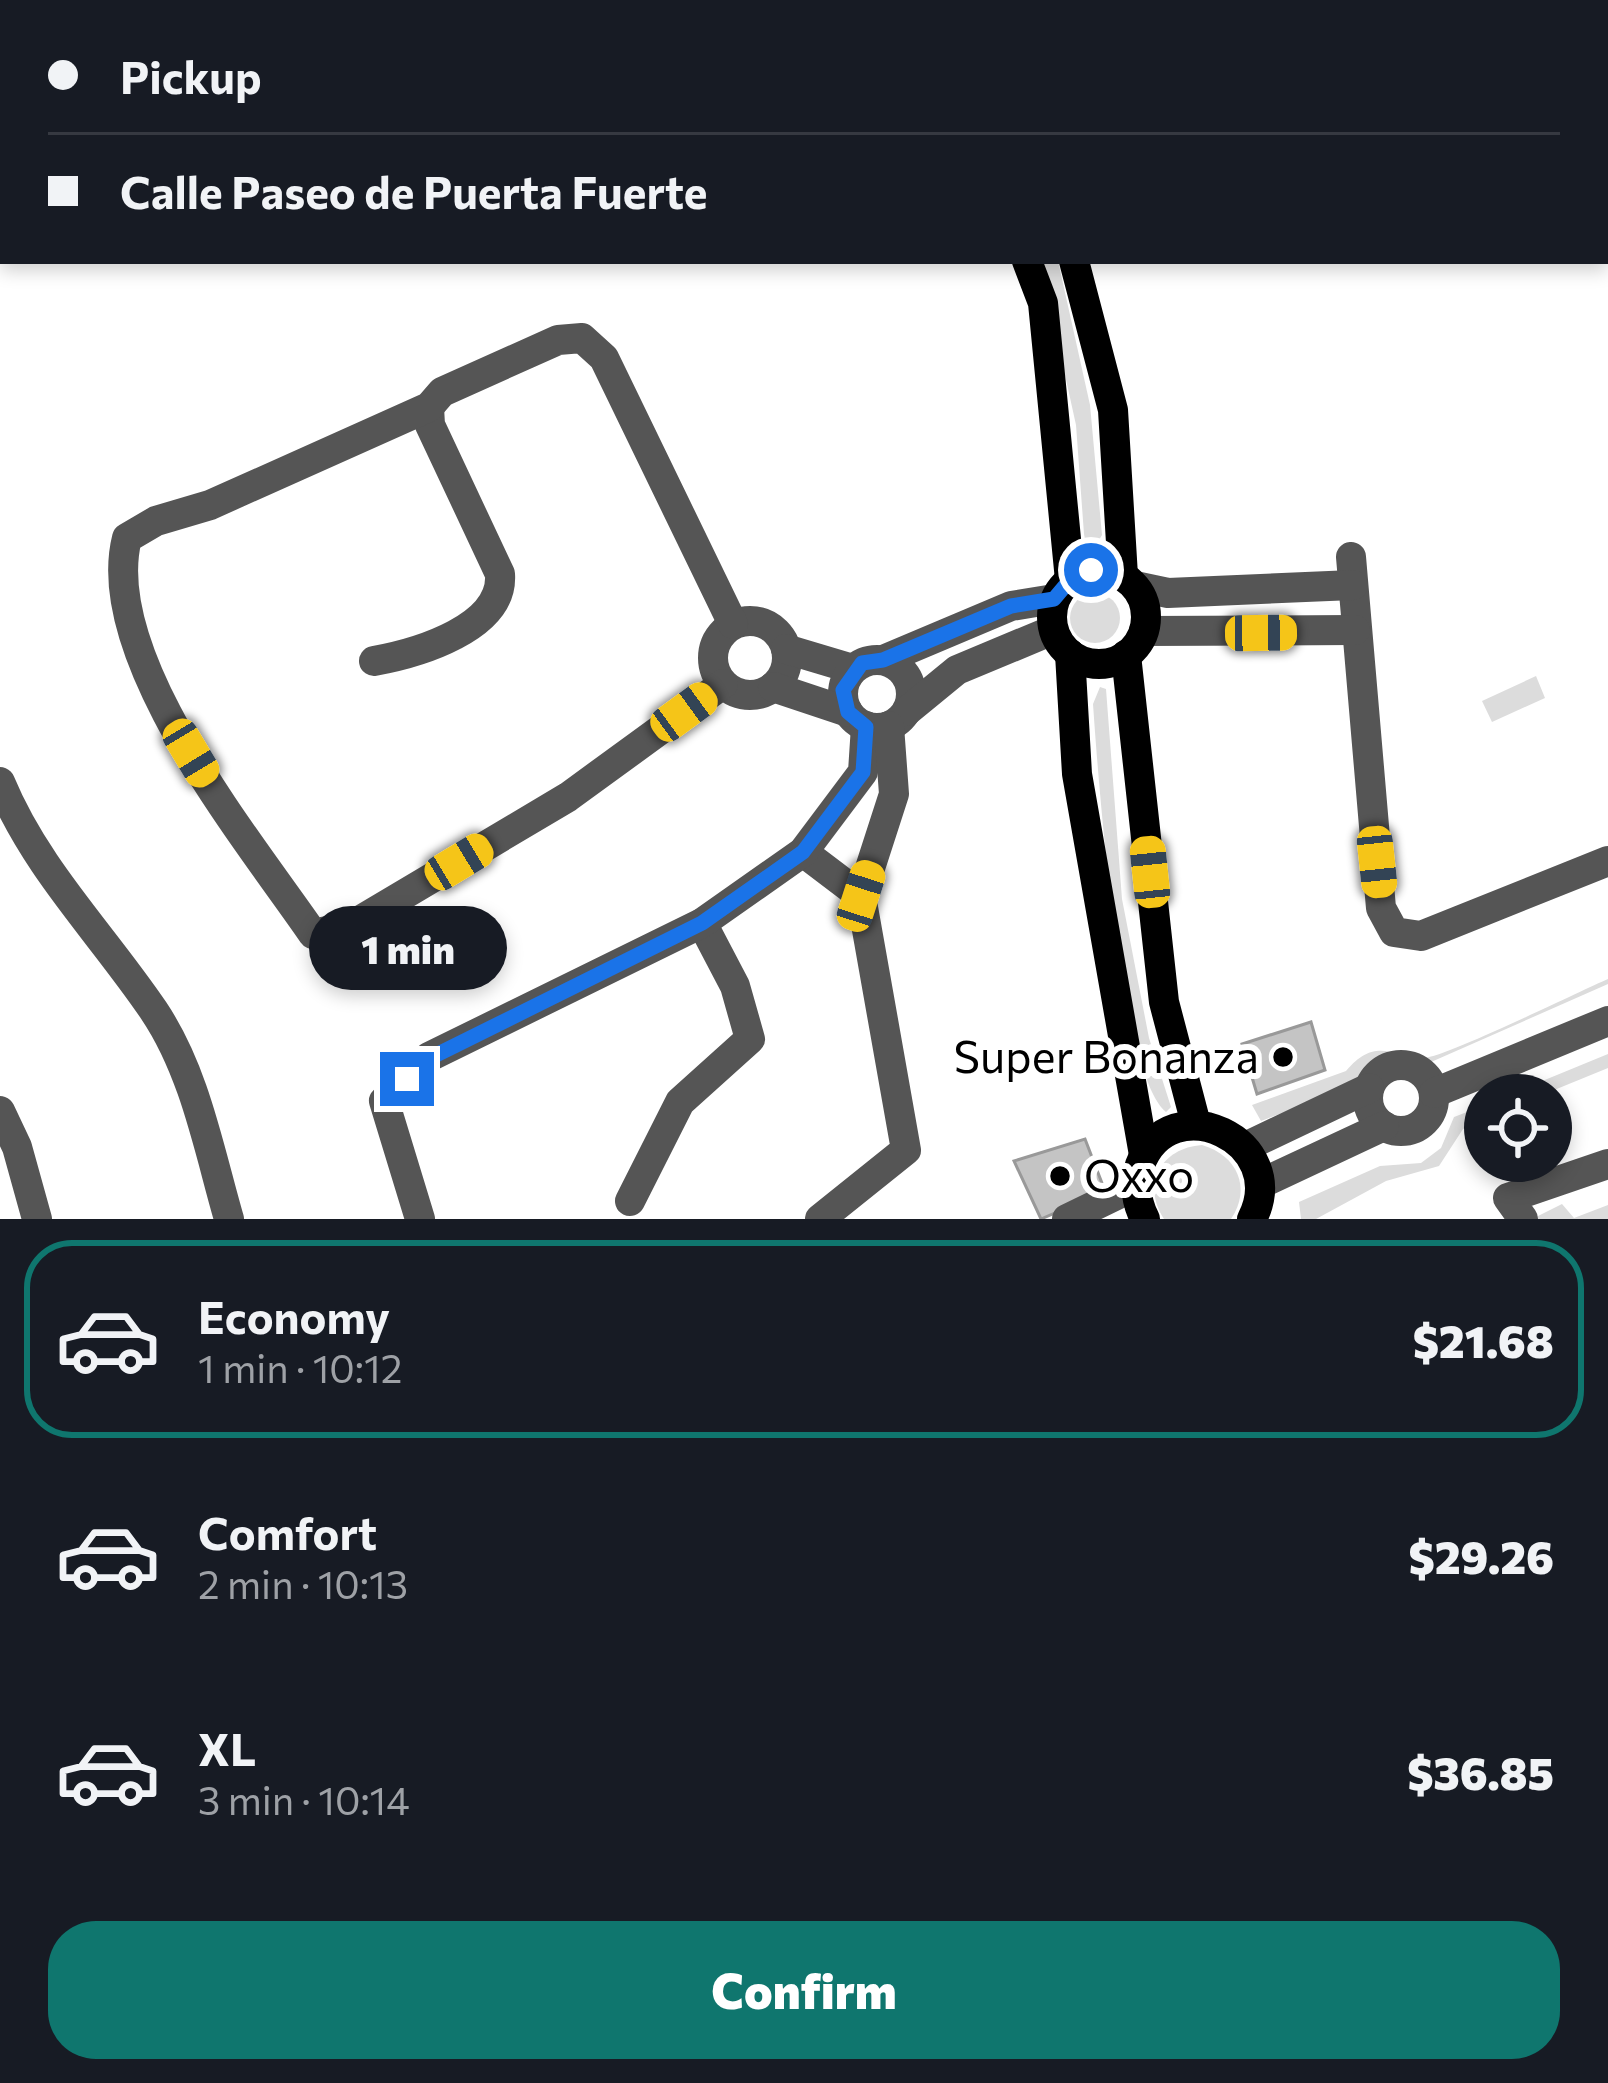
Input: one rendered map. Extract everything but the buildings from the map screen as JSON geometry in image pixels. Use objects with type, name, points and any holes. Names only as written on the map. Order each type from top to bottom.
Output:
[{"type":"main road","points":[[1028,264],[1043,303],[1077,774],[1144,1155],[1136,1185],[1145,1219]]},
{"type":"main road","points":[[1075,264],[1114,410],[1129,581],[1143,601],[1135,644],[1165,1002],[1196,1124]]},
{"type":"main road","points":[[1062,616],[1091,570],[1129,581]]},
{"type":"main road","points":[[1062,616],[1098,664],[1135,644]]},
{"type":"main road","points":[[1144,1155],[1175,1128],[1217,1127],[1245,1147],[1260,1184],[1252,1219]]},
{"type":"street","points":[[723,684],[568,797],[351,926],[313,934],[212,788],[150,684],[119,571],[127,538],[156,520],[210,505],[429,406],[442,392],[558,340],[582,338],[604,358],[733,624]]},
{"type":"street","points":[[374,661],[416,653],[494,608],[501,592],[500,574],[430,425],[429,406]]},
{"type":"street","points":[[1129,581],[1168,593],[1352,571],[1381,908],[1394,932],[1421,936],[1608,861]]},
{"type":"street","points":[[820,1219],[906,1150],[861,896],[894,794],[878,719],[843,690],[868,665],[1011,606],[1062,616]]},
{"type":"street","points":[[773,687],[878,719],[957,670],[1062,616]]},
{"type":"street","points":[[733,624],[765,624],[786,650],[786,664],[773,687],[757,694],[738,694],[723,684],[713,652],[733,624]]},
{"type":"street","points":[[1135,644],[1355,631]]},
{"type":"street","points":[[420,1219],[384,1101],[430,1058],[702,923],[803,852],[863,772],[878,719],[908,680],[868,665],[786,650]]},
{"type":"street","points":[[0,782],[18,826],[155,1013],[180,1058],[229,1219]]},
{"type":"street","points":[[803,852],[861,896]]},
{"type":"street","points":[[630,1201],[680,1102],[750,1039],[735,986],[702,923]]},
{"type":"street","points":[[1434,1093],[1608,1021]]},
{"type":"street","points":[[1245,1147],[1369,1088],[1382,1071],[1403,1065],[1423,1074],[1434,1093],[1430,1114],[1415,1128],[1384,1126],[1260,1184]]},
{"type":"street","points":[[1369,1088],[1370,1110],[1384,1126]]},
{"type":"street","points":[[0,1111],[17,1147],[37,1219]]},
{"type":"street","points":[[1515,1209],[1608,1164]]},
{"type":"street","points":[[1066,1219],[1136,1185]]},
{"type":"shaded area","points":[[1041,264],[1059,264],[1090,405],[1102,535],[1094,548],[1086,545],[1084,534],[1076,425]]},
{"type":"shaded area","points":[[1085,594],[1105,594],[1119,608],[1119,628],[1105,642],[1085,642],[1071,628],[1071,608]]},
{"type":"shaded area","points":[[1536,676],[1545,698],[1492,722],[1482,701]]},
{"type":"shaded area","points":[[1100,687],[1106,689],[1122,899],[1149,1038],[1171,1107],[1166,1112],[1150,1086],[1135,1042],[1124,985],[1093,704]]},
{"type":"shaded area","points":[[1608,979],[1608,984],[1422,1066],[1409,1058],[1388,1055],[1319,1101],[1261,1121],[1252,1105],[1346,1071],[1376,1051],[1424,1058],[1437,1055]]},
{"type":"shaded area","points":[[1608,1054],[1608,1068],[1572,1083],[1572,1074],[1559,1074]]},
{"type":"shaded area","points":[[1464,1113],[1464,1129],[1439,1166],[1386,1181],[1316,1219],[1301,1219],[1299,1202],[1380,1166],[1421,1163],[1441,1148],[1454,1117]]},
{"type":"shaded area","points":[[1202,1145],[1224,1156],[1238,1174],[1240,1196],[1231,1219],[1164,1219],[1154,1193],[1159,1170],[1176,1153]]},
{"type":"shaded area","points":[[1562,1204],[1574,1218],[1608,1205],[1608,1219],[1532,1219]]},
{"type":"place","name":"Super Bonanza","points":[[1283,1057]]},
{"type":"place","name":"Oxxo","points":[[1060,1176]]},
{"type":"route","points":[[407,1079],[430,1058],[702,923],[803,852],[863,772],[866,727],[848,712],[844,701],[846,679],[853,669],[1011,606],[1054,599],[1063,585],[1091,570]]}]
